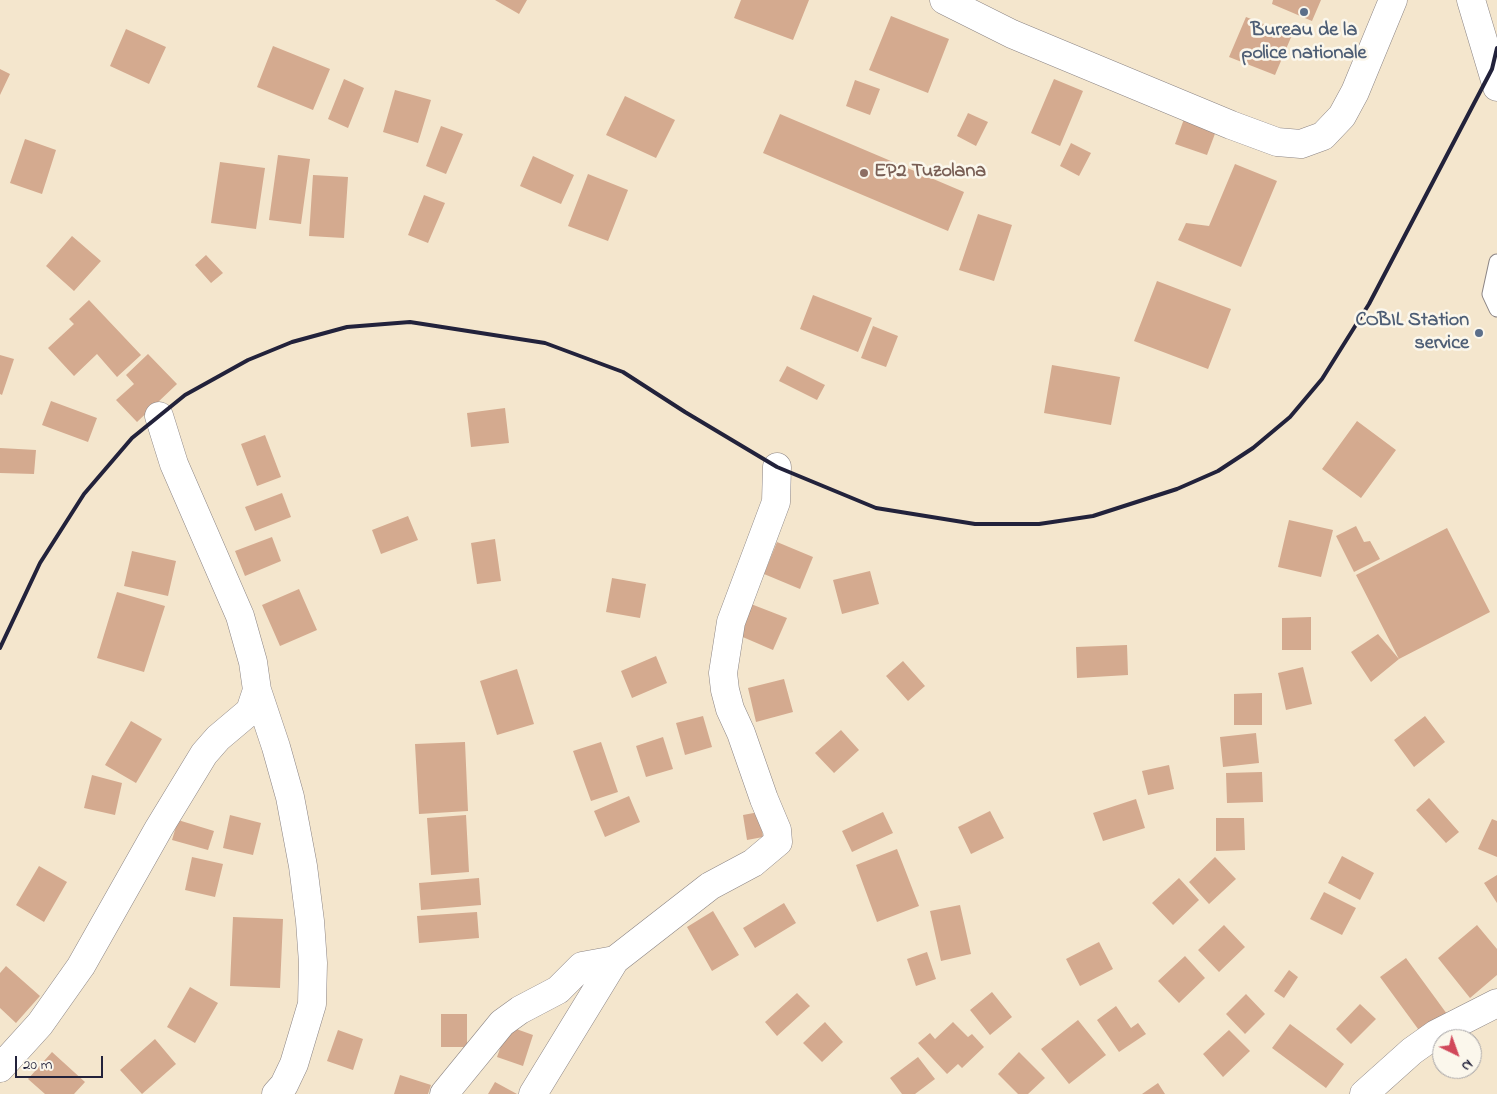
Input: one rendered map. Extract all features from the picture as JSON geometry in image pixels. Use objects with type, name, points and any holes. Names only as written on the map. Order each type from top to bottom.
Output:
[{"type":"main road","points":[[944,0],[1012,34],[1231,125],[1277,142],[1301,144],[1323,136],[1342,116],[1355,92],[1393,0]]},
{"type":"main road","points":[[1472,0],[1497,87]]},
{"type":"main road","points":[[159,416],[174,464],[240,616],[253,662],[257,690],[290,797],[303,866],[314,963],[312,1004],[294,1064],[284,1084],[276,1094]]},
{"type":"main road","points":[[533,1094],[615,960],[710,886],[753,863],[778,842],[777,830],[741,733],[730,710],[723,672],[731,622],[776,502],[777,467]]},
{"type":"main road","points":[[0,1068],[40,1024],[81,966],[159,828],[204,754],[218,738],[250,710],[257,690]]},
{"type":"main road","points":[[444,1094],[502,1022],[558,990],[582,966],[615,960]]},
{"type":"main road","points":[[1364,1094],[1412,1051],[1436,1034],[1497,1003]]},
{"type":"lane","points":[[1497,262],[1490,294],[1497,309]]},
{"type":"building","points":[[495,0],[527,0],[519,14]]},
{"type":"building","points":[[741,0],[809,0],[793,40],[734,18]]},
{"type":"building","name":"Bureau de la police nationale","points":[[1273,0],[1321,0],[1312,21],[1272,4]]},
{"type":"building","points":[[891,16],[949,39],[928,93],[869,70]]},
{"type":"building","points":[[1246,17],[1292,35],[1275,75],[1229,57]]},
{"type":"building","points":[[126,29],[166,47],[149,84],[110,66]]},
{"type":"building","points":[[273,46],[330,69],[313,110],[257,87]]},
{"type":"building","points":[[0,69],[10,74],[0,95]]},
{"type":"building","points":[[344,79],[364,88],[348,128],[328,119]]},
{"type":"building","points":[[1054,79],[1083,91],[1060,146],[1031,133]]},
{"type":"building","points":[[855,80],[880,89],[870,115],[846,106]]},
{"type":"building","points":[[395,90],[431,100],[418,143],[383,132]]},
{"type":"building","points":[[625,96],[675,120],[656,158],[606,135]]},
{"type":"building","points":[[968,113],[988,122],[976,146],[957,136]]},
{"type":"building","name":"EP2 Tuzolana","points":[[780,114],[964,192],[948,231],[763,153]]},
{"type":"building","points":[[1184,119],[1216,131],[1207,155],[1175,144]]},
{"type":"building","points":[[441,126],[463,134],[446,174],[426,166]]},
{"type":"building","points":[[25,139],[56,150],[42,194],[10,183]]},
{"type":"building","points":[[1071,143],[1091,153],[1079,176],[1060,166]]},
{"type":"building","points":[[278,155],[310,159],[301,224],[269,220]]},
{"type":"building","points":[[533,156],[574,175],[561,204],[520,186]]},
{"type":"building","points":[[220,162],[265,168],[256,229],[211,223]]},
{"type":"building","points":[[1235,164],[1277,181],[1241,267],[1178,240],[1186,223],[1209,226]]},
{"type":"building","points":[[588,174],[628,190],[608,241],[568,226]]},
{"type":"building","points":[[313,175],[348,177],[344,238],[309,236]]},
{"type":"building","points":[[424,195],[445,203],[428,243],[408,235]]},
{"type":"building","points":[[978,214],[1012,225],[994,281],[959,270]]},
{"type":"building","points":[[72,236],[101,261],[74,291],[46,266]]},
{"type":"building","points":[[206,255],[223,273],[211,283],[195,265]]},
{"type":"building","points":[[1157,281],[1231,309],[1208,369],[1134,341]]},
{"type":"building","points":[[813,295],[872,318],[858,352],[800,329]]},
{"type":"building","points":[[89,300],[141,355],[117,377],[97,354],[74,376],[48,348],[74,324],[69,319]]},
{"type":"building","points":[[873,326],[898,336],[886,367],[861,358]]},
{"type":"building","points":[[148,354],[177,384],[137,422],[116,400],[134,384],[126,375]]},
{"type":"building","points":[[0,355],[14,359],[2,395],[0,394]]},
{"type":"building","points":[[1052,365],[1120,377],[1111,425],[1044,413]]},
{"type":"building","points":[[787,366],[825,385],[817,400],[779,381]]},
{"type":"building","points":[[51,401],[97,418],[88,442],[42,425]]},
{"type":"building","points":[[505,408],[509,443],[471,447],[467,413]]},
{"type":"building","points":[[1357,421],[1396,450],[1361,498],[1322,469]]},
{"type":"building","points":[[265,435],[281,477],[257,486],[241,444]]},
{"type":"building","points":[[0,448],[36,450],[34,474],[0,473]]},
{"type":"building","points":[[282,493],[291,517],[255,531],[245,507]]},
{"type":"building","points":[[408,516],[418,540],[381,554],[372,530]]},
{"type":"building","points":[[1289,520],[1333,530],[1321,577],[1278,567]]},
{"type":"building","points":[[1356,526],[1364,542],[1370,541],[1380,559],[1354,572],[1336,536]]},
{"type":"building","points":[[1447,528],[1490,612],[1399,659],[1356,575]]},
{"type":"building","points":[[272,537],[281,561],[245,576],[235,551]]},
{"type":"building","points":[[495,539],[501,581],[477,584],[471,543]]},
{"type":"building","points":[[777,542],[813,557],[800,589],[764,574]]},
{"type":"building","points":[[132,551],[176,561],[168,596],[124,586]]},
{"type":"building","points":[[870,571],[879,604],[842,614],[833,580]]},
{"type":"building","points":[[612,578],[646,584],[640,618],[606,612]]},
{"type":"building","points":[[299,589],[317,630],[280,646],[262,605]]},
{"type":"building","points":[[117,592],[165,606],[144,672],[97,658]]},
{"type":"building","points":[[751,604],[787,618],[773,650],[738,635]]},
{"type":"building","points":[[1311,617],[1311,650],[1282,650],[1282,618]]},
{"type":"building","points":[[1378,634],[1399,659],[1371,682],[1351,652]]},
{"type":"building","points":[[1127,645],[1128,675],[1077,678],[1076,647]]},
{"type":"building","points":[[656,656],[667,683],[632,698],[621,671]]},
{"type":"building","points":[[903,661],[925,686],[908,701],[886,676]]},
{"type":"building","points":[[1303,667],[1312,704],[1286,710],[1278,673]]},
{"type":"building","points":[[517,669],[534,724],[497,735],[480,681]]},
{"type":"building","points":[[784,679],[793,712],[756,722],[748,688]]},
{"type":"building","points":[[1262,693],[1262,725],[1234,725],[1234,694]]},
{"type":"building","points":[[703,716],[712,747],[685,755],[676,723]]},
{"type":"building","points":[[1425,716],[1445,742],[1414,767],[1394,740]]},
{"type":"building","points":[[131,721],[162,739],[136,783],[105,765]]},
{"type":"building","points":[[841,730],[859,750],[834,773],[815,753]]},
{"type":"building","points":[[1256,733],[1259,763],[1223,767],[1220,737]]},
{"type":"building","points":[[663,737],[673,769],[646,777],[636,746]]},
{"type":"building","points":[[465,742],[468,811],[419,814],[415,744]]},
{"type":"building","points":[[601,742],[618,792],[591,801],[573,751]]},
{"type":"building","points":[[1169,765],[1174,789],[1148,795],[1142,771]]},
{"type":"building","points":[[1262,772],[1263,802],[1227,803],[1226,773]]},
{"type":"building","points":[[92,775],[122,783],[115,815],[84,808]]},
{"type":"building","points":[[629,796],[640,822],[605,837],[594,811]]},
{"type":"building","points":[[1429,798],[1459,832],[1446,843],[1416,810]]},
{"type":"building","points":[[1136,799],[1145,828],[1103,841],[1093,813]]},
{"type":"building","points":[[990,811],[1004,838],[971,854],[958,827]]},
{"type":"building","points":[[759,812],[763,837],[747,840],[743,815]]},
{"type":"building","points":[[883,812],[893,833],[852,852],[842,831]]},
{"type":"building","points":[[230,815],[261,823],[253,855],[223,848]]},
{"type":"building","points":[[466,815],[469,872],[431,875],[427,818]]},
{"type":"building","points":[[1216,818],[1244,818],[1245,850],[1216,851]]},
{"type":"building","points":[[1492,819],[1497,821],[1497,857],[1478,849]]},
{"type":"building","points":[[178,820],[214,831],[208,850],[172,840]]},
{"type":"building","points":[[897,849],[919,906],[877,922],[856,865]]},
{"type":"building","points":[[1342,856],[1374,873],[1360,900],[1328,883]]},
{"type":"building","points":[[192,857],[223,864],[215,897],[185,890]]},
{"type":"building","points":[[1215,857],[1236,879],[1209,904],[1189,882]]},
{"type":"building","points":[[39,866],[67,882],[44,922],[16,905]]},
{"type":"building","points":[[1497,875],[1497,903],[1484,883]]},
{"type":"building","points":[[479,878],[481,905],[421,910],[419,883]]},
{"type":"building","points":[[1179,878],[1199,900],[1173,925],[1152,903]]},
{"type":"building","points":[[1324,892],[1356,908],[1342,935],[1310,919]]},
{"type":"building","points":[[784,903],[796,923],[755,948],[743,928]]},
{"type":"building","points":[[960,905],[971,954],[941,961],[930,911]]},
{"type":"building","points":[[713,911],[739,955],[712,971],[687,927]]},
{"type":"building","points":[[477,912],[479,938],[419,943],[417,916]]},
{"type":"building","points":[[233,917],[283,919],[280,988],[230,986]]},
{"type":"building","points":[[1224,925],[1245,947],[1219,972],[1198,950]]},
{"type":"building","points":[[1477,925],[1497,949],[1497,975],[1470,998],[1438,958]]},
{"type":"building","points":[[1099,942],[1113,969],[1080,986],[1066,959]]},
{"type":"building","points":[[927,952],[936,979],[916,986],[907,959]]},
{"type":"building","points":[[1185,956],[1205,978],[1179,1003],[1158,981]]},
{"type":"building","points":[[1406,958],[1447,1014],[1421,1033],[1380,977]]},
{"type":"building","points":[[6,966],[40,996],[16,1023],[0,1008],[0,973]]},
{"type":"building","points":[[1289,970],[1298,977],[1284,998],[1274,991]]},
{"type":"building","points":[[190,987],[218,1003],[195,1043],[167,1027]]},
{"type":"building","points":[[992,992],[1012,1017],[990,1035],[970,1010]]},
{"type":"building","points":[[797,993],[810,1006],[777,1036],[765,1022]]},
{"type":"building","points":[[1246,994],[1265,1014],[1245,1034],[1226,1014]]},
{"type":"building","points":[[1360,1004],[1376,1019],[1351,1044],[1336,1029]]},
{"type":"building","points":[[1116,1006],[1131,1028],[1138,1023],[1146,1034],[1119,1052],[1097,1020]]},
{"type":"building","points":[[441,1014],[467,1014],[467,1047],[441,1047]]},
{"type":"building","points":[[1078,1020],[1106,1055],[1069,1084],[1041,1049]]},
{"type":"building","points":[[825,1022],[843,1042],[822,1062],[803,1043]]},
{"type":"building","points":[[953,1022],[968,1037],[972,1034],[984,1047],[962,1068],[958,1064],[947,1074],[918,1043],[930,1033],[935,1039]]},
{"type":"building","points":[[1290,1024],[1344,1064],[1326,1088],[1272,1048]]},
{"type":"building","points":[[508,1026],[533,1035],[523,1066],[497,1057]]},
{"type":"building","points":[[338,1030],[363,1039],[353,1070],[327,1061]]},
{"type":"building","points":[[1229,1030],[1250,1051],[1223,1077],[1203,1054]]},
{"type":"building","points":[[155,1039],[176,1064],[142,1094],[120,1070]]},
{"type":"building","points":[[52,1052],[85,1082],[74,1094],[45,1094],[28,1079]]},
{"type":"building","points":[[1019,1052],[1045,1078],[1028,1094],[1018,1094],[998,1074]]},
{"type":"building","points":[[918,1057],[935,1079],[915,1094],[902,1094],[890,1078]]},
{"type":"building","points":[[400,1075],[431,1085],[428,1094],[394,1094]]},
{"type":"building","points":[[495,1082],[517,1094],[488,1094]]},
{"type":"building","points":[[1158,1083],[1165,1094],[1142,1094]]},
{"type":"railway","points":[[0,648],[40,563],[84,494],[132,438],[185,395],[248,360],[292,342],[347,327],[410,322],[545,343],[623,372],[777,467],[876,508],[975,524],[1039,524],[1093,516],[1177,489],[1218,471],[1253,448],[1290,417],[1322,379],[1369,304],[1492,69],[1497,48]]},
{"type":"place","name":"Bureau de la police nationale","points":[[1304,12]]},
{"type":"place","name":"EP2 Tuzolana","points":[[864,173]]},
{"type":"place","name":"COBIL Station service","points":[[1479,333]]}]
